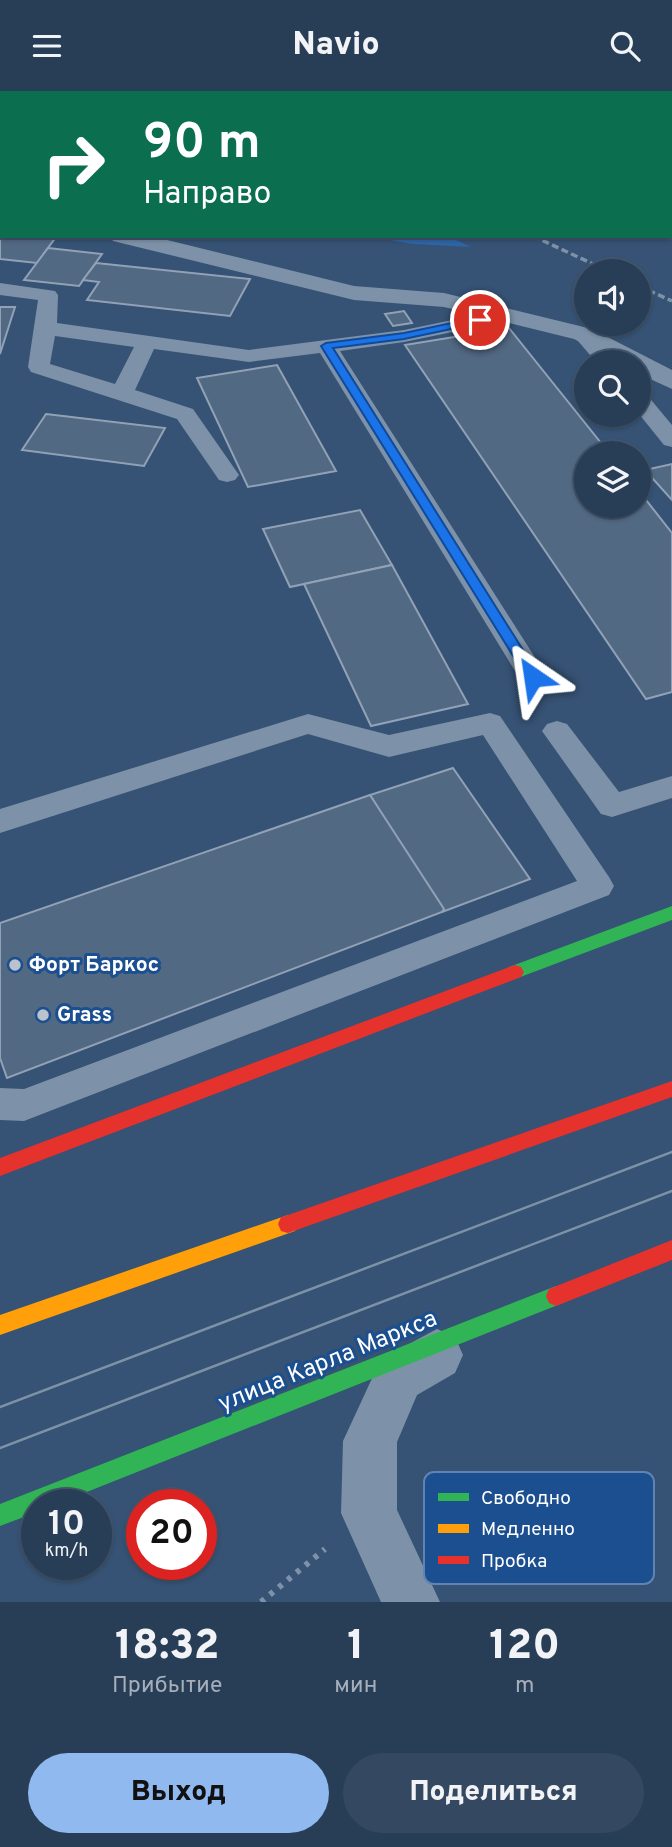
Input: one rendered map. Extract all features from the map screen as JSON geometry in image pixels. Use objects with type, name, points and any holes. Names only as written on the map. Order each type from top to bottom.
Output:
[{"type":"main road","points":[[0,1167],[672,913]]},
{"type":"main road","points":[[0,1325],[672,1089]]},
{"type":"main road","name":"улица Карла Маркса","points":[[0,1515],[672,1250]]},
{"type":"street","points":[[129,238],[354,293],[444,300],[574,332]]},
{"type":"street","points":[[587,336],[613,350]]},
{"type":"street","points":[[651,370],[672,381]]},
{"type":"street","points":[[411,1602],[369,1513],[370,1441],[398,1377],[496,1320]]},
{"type":"lane","points":[[0,289],[48,295],[47,328],[39,367],[185,414],[226,475]]},
{"type":"lane","points":[[47,328],[249,356],[404,336],[506,315]]},
{"type":"lane","points":[[585,336],[597,350]]},
{"type":"lane","points":[[122,393],[147,342]]},
{"type":"lane","points":[[326,346],[533,677]]},
{"type":"lane","points":[[651,415],[672,440]]},
{"type":"lane","points":[[0,821],[308,724],[389,746],[490,723],[598,886],[24,1105],[0,1104]]},
{"type":"lane","points":[[557,731],[612,806],[672,787]]},
{"type":"path","points":[[261,1602],[369,1513]]},
{"type":"shaded area","points":[[379,238],[452,238],[471,247],[412,244]]},
{"type":"building","points":[[0,238],[55,238],[37,263],[0,259]]},
{"type":"building","points":[[48,248],[102,254],[79,286],[24,280]]},
{"type":"building","points":[[96,263],[250,279],[230,316],[87,300],[99,282],[83,280]]},
{"type":"building","points":[[0,307],[15,307],[0,354]]},
{"type":"building","points":[[404,311],[412,323],[393,326],[385,314]]},
{"type":"building","points":[[509,328],[574,409],[574,427],[588,427],[599,441],[574,441],[574,518],[651,518],[651,506],[672,533],[672,692],[646,699],[405,345]]},
{"type":"building","points":[[277,365],[336,471],[248,487],[197,378]]},
{"type":"building","points":[[46,414],[165,428],[144,466],[22,450]]},
{"type":"building","points":[[672,464],[672,500],[651,477],[651,469]]},
{"type":"building","points":[[360,510],[392,565],[290,587],[263,529]]},
{"type":"building","points":[[392,565],[468,704],[371,726],[304,584]]},
{"type":"building","points":[[453,768],[530,879],[442,912],[370,795]]},
{"type":"building","points":[[370,795],[444,909],[442,912],[7,1078],[0,1058],[0,923]]},
{"type":"tram line","points":[[0,1407],[672,1152]]},
{"type":"tram line","points":[[0,1448],[672,1191]]},
{"type":"railway","points":[[537,238],[582,259]]},
{"type":"railway","points":[[651,291],[672,301]]},
{"type":"traffic: fast","points":[[515,972],[672,913]]},
{"type":"traffic: fast","points":[[0,1515],[556,1296]]},
{"type":"traffic: slow","points":[[0,1325],[288,1224]]},
{"type":"traffic: jam","points":[[0,1167],[515,972]]},
{"type":"traffic: jam","points":[[288,1224],[672,1089]]},
{"type":"traffic: jam","points":[[556,1296],[672,1250]]},
{"type":"place","name":"Форт Баркос","points":[[15,965]]},
{"type":"place","name":"Grass","points":[[43,1015]]},
{"type":"route","points":[[480,320],[404,336],[326,346],[533,677]]}]
